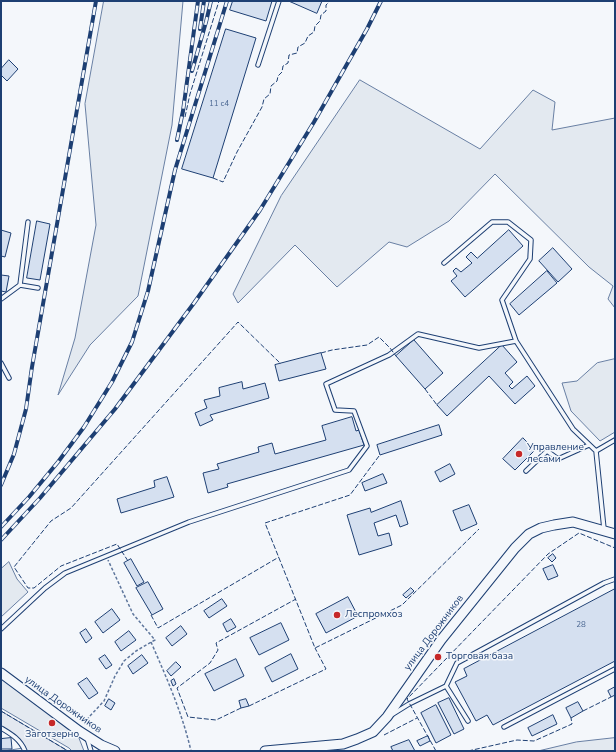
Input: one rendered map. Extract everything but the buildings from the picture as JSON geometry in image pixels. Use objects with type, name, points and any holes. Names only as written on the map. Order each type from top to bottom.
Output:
[{"type":"street","name":"улица Дорожников","points":[[266,751],[343,744],[373,732],[387,717],[441,640],[515,548],[529,534],[541,528],[573,522],[615,534]]},
{"type":"street","name":"улица Дорожников","points":[[1,673],[83,733],[101,745],[115,751]]},
{"type":"lane","points":[[258,65],[280,1]]},
{"type":"lane","points":[[20,285],[28,222]]},
{"type":"lane","points":[[444,263],[492,222],[508,222],[531,240],[530,259],[502,300],[516,341],[573,429],[596,451],[604,530]]},
{"type":"lane","points":[[1,299],[20,285],[38,288]]},
{"type":"lane","points":[[1,629],[45,588],[64,573],[189,522],[349,470],[367,446],[354,411],[335,410],[326,384],[390,355],[418,334],[479,348],[516,341]]},
{"type":"lane","points":[[1,363],[9,378]]},
{"type":"lane","points":[[596,451],[615,440]]},
{"type":"lane","points":[[526,471],[547,451],[558,459],[589,445]]},
{"type":"lane","points":[[387,717],[409,704],[446,686],[457,664],[604,583],[615,579]]},
{"type":"lane","points":[[504,727],[615,669]]},
{"type":"lane","points":[[446,686],[468,721]]},
{"type":"lane","points":[[1,728],[14,735],[25,751]]},
{"type":"lane","points":[[83,733],[91,751]]},
{"type":"path","points":[[83,733],[89,717],[104,701],[115,676],[124,661],[136,651],[155,640],[133,614],[106,556]]},
{"type":"path","points":[[150,642],[175,696],[188,736],[191,751]]},
{"type":"shaded area","points":[[104,1],[183,1],[172,125],[138,296],[90,345],[58,395],[75,338],[96,225],[85,104]]},
{"type":"shaded area","points":[[360,80],[480,149],[533,90],[555,102],[552,130],[615,118],[615,308],[608,299],[613,286],[589,267],[495,174],[449,221],[407,247],[389,242],[337,287],[295,245],[238,303],[233,294],[281,196]]},
{"type":"shaded area","points":[[615,359],[615,432],[600,441],[571,411],[562,383],[577,381],[597,363]]},
{"type":"shaded area","points":[[9,562],[17,579],[28,592],[1,617],[1,569]]},
{"type":"shaded area","points":[[1,677],[77,733],[84,751],[72,751],[1,708]]},
{"type":"shaded area","points":[[1,711],[68,751],[4,751],[23,748],[13,735],[1,728]]},
{"type":"shaded area","points":[[615,738],[615,751],[538,751],[576,742]]},
{"type":"railway","points":[[1,485],[14,454],[26,409],[96,1]]},
{"type":"railway","points":[[177,140],[183,111],[198,1]]},
{"type":"railway","points":[[200,29],[204,1]]},
{"type":"railway","points":[[192,71],[211,1]]},
{"type":"railway","points":[[1,527],[29,497],[84,427],[112,382],[132,342],[148,291],[175,170],[227,1]]},
{"type":"railway","points":[[1,540],[40,498],[115,409],[194,303],[260,210],[314,122],[367,29],[381,1]]},
{"type":"fence","points":[[185,117],[190,94],[219,1]]},
{"type":"fence","points":[[213,178],[223,182],[237,152],[262,107],[264,99],[270,94],[271,86],[277,81],[278,76],[282,72],[283,66],[288,63],[289,55],[297,53],[298,47],[305,43],[308,36],[314,32],[315,26],[320,21],[321,15],[326,11],[326,5],[330,1]]},
{"type":"fence","points":[[128,561],[117,544],[61,566],[34,588],[28,588],[14,567],[51,521],[71,508],[238,322],[281,364]]},
{"type":"fence","points":[[321,353],[367,345],[379,337],[396,356]]},
{"type":"fence","points":[[425,389],[437,405]]},
{"type":"fence","points":[[379,456],[350,495],[265,523],[315,648],[402,605],[479,529]]},
{"type":"fence","points":[[436,751],[407,699],[548,554],[579,533],[615,548]]},
{"type":"fence","points":[[151,615],[158,628],[279,557]]},
{"type":"fence","points":[[241,708],[216,720],[188,717],[177,688],[210,663],[218,650],[216,643],[296,599]]},
{"type":"fence","points":[[249,706],[326,669],[315,648]]},
{"type":"fence","points":[[583,711],[611,697]]},
{"type":"fence","points":[[1,711],[68,751]]},
{"type":"fence","points":[[384,735],[417,718]]},
{"type":"fence","points":[[468,751],[517,740],[534,741],[572,724],[571,718]]},
{"type":"place","name":"Управление лесами","points":[[519,454]]},
{"type":"place","name":"Леспромхоз","points":[[337,615]]},
{"type":"place","name":"Торговая база","points":[[438,657]]},
{"type":"place","name":"Заготзерно","points":[[52,723]]}]
